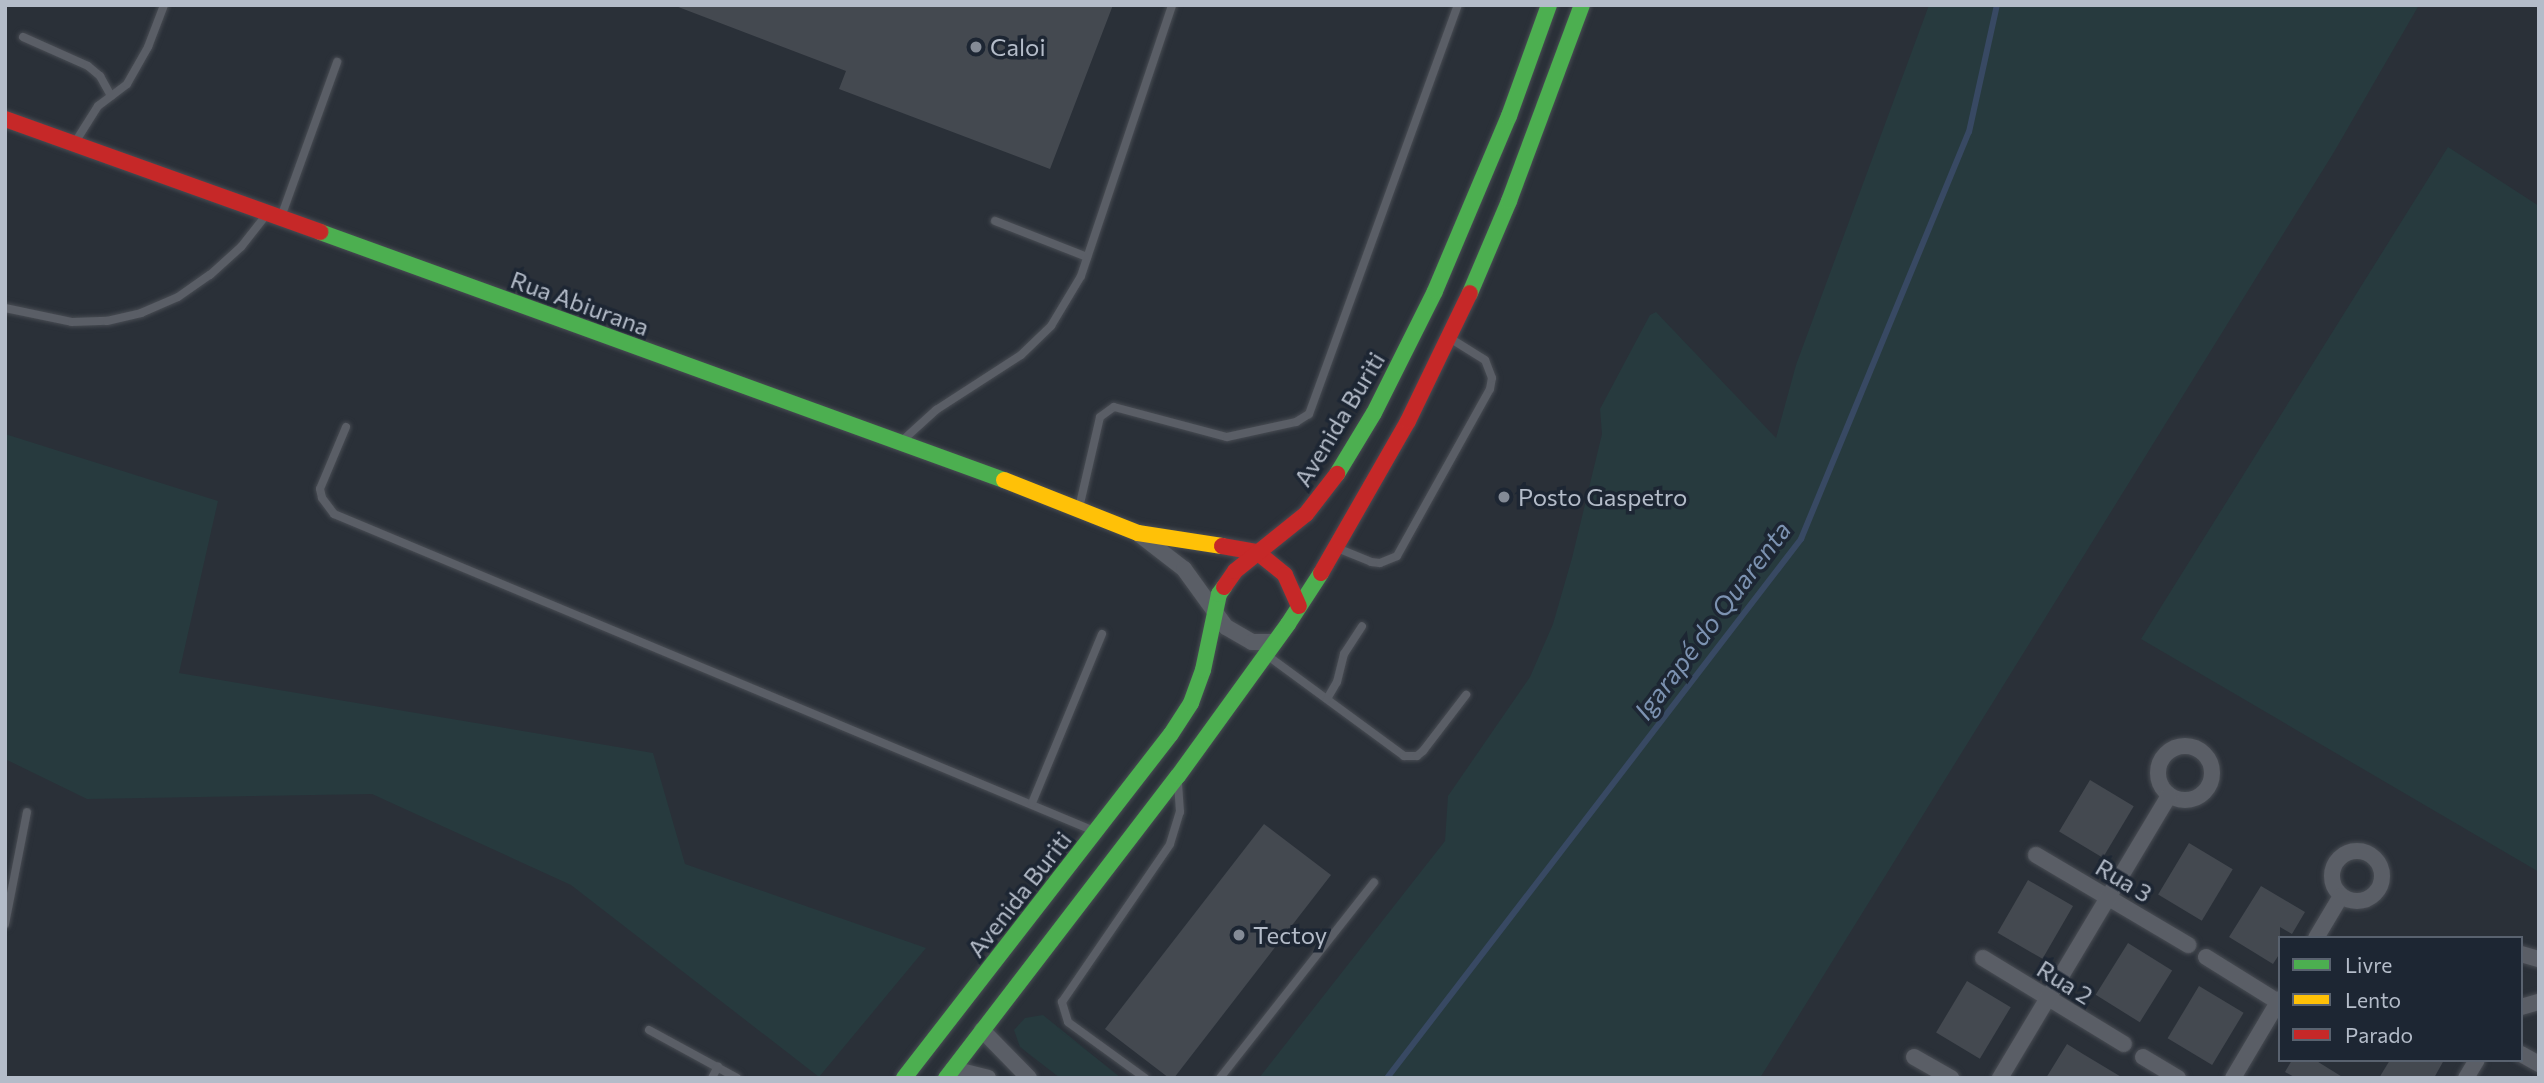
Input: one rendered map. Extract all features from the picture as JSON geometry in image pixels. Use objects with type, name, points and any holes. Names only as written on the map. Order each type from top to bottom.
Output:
[{"type":"main road","name":"Avenida Buriti","points":[[904,1078],[1171,734],[1191,703],[1203,670],[1213,612],[1219,594],[1235,571],[1313,506],[1326,490],[1374,412],[1460,233],[1509,116],[1549,5]]},
{"type":"main road","points":[[949,1073],[1178,776],[1270,648],[1337,548],[1402,433],[1448,337],[1509,201],[1582,5]]},
{"type":"main road","name":"Rua Abiurana","points":[[5,119],[901,442],[1079,508],[1138,533],[1257,552]]},
{"type":"main road","points":[[1257,552],[1285,575],[1299,606]]},
{"type":"street","name":"Rua Abiurana","points":[[1138,533],[1184,569],[1213,612],[1238,637],[1270,648]]},
{"type":"street","points":[[2000,1078],[2169,796]]},
{"type":"street","name":"Rua 3","points":[[2036,855],[2188,945]]},
{"type":"street","points":[[2317,936],[2341,896]]},
{"type":"street","points":[[2206,957],[2278,1000]]},
{"type":"street","name":"Rua 2","points":[[1983,958],[2124,1044]]},
{"type":"street","points":[[2233,1078],[2278,1003]]},
{"type":"street","points":[[982,1030],[1029,1078]]},
{"type":"street","points":[[2523,1055],[2539,1065]]},
{"type":"street","points":[[1914,1057],[1951,1078]]},
{"type":"street","points":[[2143,1057],[2178,1078]]},
{"type":"street","points":[[2466,1078],[2476,1062]]},
{"type":"street","points":[[949,1073],[988,1078]]},
{"type":"lane","points":[[75,144],[98,106],[128,84],[148,47],[164,5]]},
{"type":"lane","points":[[901,442],[936,410],[1021,355],[1051,326],[1081,276],[1172,5]]},
{"type":"lane","points":[[1079,508],[1100,417],[1114,407],[1227,437],[1296,422],[1309,414],[1458,5]]},
{"type":"lane","points":[[23,37],[88,66],[100,76],[111,96]]},
{"type":"lane","points":[[5,308],[72,322],[107,321],[141,313],[178,297],[211,275],[274,216],[337,62]]},
{"type":"lane","points":[[995,221],[1087,257]]},
{"type":"lane","points":[[1337,548],[1371,562],[1380,563],[1397,556],[1490,389],[1492,378],[1485,360],[1448,337]]},
{"type":"lane","points":[[346,427],[320,489],[322,498],[334,514],[1096,831]]},
{"type":"lane","points":[[1326,699],[1337,682],[1344,654],[1362,626]]},
{"type":"lane","points":[[1032,803],[1102,634]]},
{"type":"lane","points":[[1270,648],[1326,699],[1404,756],[1410,757],[1423,751],[1466,695]]},
{"type":"lane","points":[[1144,1078],[1069,1022],[1062,1002],[1170,844],[1180,811],[1178,776]]},
{"type":"lane","points":[[5,924],[27,812]]},
{"type":"lane","points":[[1220,1078],[1374,882]]},
{"type":"lane","points":[[649,1030],[737,1078]]},
{"type":"lane","points":[[712,1078],[718,1066]]},
{"type":"green space","points":[[1929,5],[2419,5],[2334,152],[1760,1078],[1259,1078],[1445,841],[1448,796],[1530,677],[1553,624],[1572,558],[1602,434],[1600,409],[1650,315],[1656,312],[1776,438],[1796,365]]},
{"type":"green space","points":[[2448,147],[2539,206],[2539,872],[2141,639]]},
{"type":"green space","points":[[5,434],[218,501],[179,673],[653,753],[685,864],[926,948],[819,1077],[571,885],[372,794],[87,799],[5,759]]},
{"type":"green space","points":[[1043,1015],[1121,1078],[1060,1078],[1020,1047],[1014,1030],[1025,1018]]},
{"type":"building","name":"Caloi","points":[[673,5],[1113,5],[1050,169],[839,89],[846,71]]},
{"type":"building","points":[[2090,780],[2134,806],[2103,858],[2059,831]]},
{"type":"building","points":[[1264,824],[1331,875],[1174,1078],[1169,1078],[1105,1029]]},
{"type":"building","points":[[2189,843],[2233,869],[2202,921],[2158,894]]},
{"type":"building","points":[[2028,880],[2073,906],[2043,959],[1998,933]]},
{"type":"building","points":[[2261,886],[2305,912],[2292,934],[2280,927],[2278,956],[2273,964],[2229,937]]},
{"type":"building","points":[[2128,943],[2172,971],[2140,1022],[2096,995]]},
{"type":"building","points":[[1967,981],[2011,1007],[1980,1059],[1936,1032]]},
{"type":"building","points":[[2199,986],[2244,1013],[2212,1065],[2168,1038]]},
{"type":"building","points":[[2067,1044],[2083,1054],[2123,1078],[2046,1078]]},
{"type":"building","points":[[2291,1062],[2318,1062],[2344,1078],[2296,1078],[2285,1072]]},
{"type":"building","points":[[2389,1062],[2443,1062],[2434,1078],[2379,1078]]},
{"type":"waterway","name":"Igarapé do Quarenta","points":[[1387,1078],[1801,539],[1969,132],[1997,5]]},
{"type":"traffic: fast","points":[[1337,474],[1374,413],[1435,291],[1509,116],[1549,5]]},
{"type":"traffic: fast","points":[[1470,293],[1509,201],[1582,5]]},
{"type":"traffic: fast","points":[[320,232],[1004,480]]},
{"type":"traffic: fast","points":[[946,1078],[1178,776],[1288,624],[1321,573]]},
{"type":"traffic: fast","points":[[904,1078],[1171,734],[1191,703],[1203,670],[1219,594],[1224,587]]},
{"type":"traffic: slow","points":[[1004,480],[1138,533],[1222,546]]},
{"type":"traffic: jam","points":[[5,119],[320,232]]},
{"type":"traffic: jam","points":[[1321,573],[1408,421],[1470,293]]},
{"type":"traffic: jam","points":[[1224,587],[1235,571],[1306,514],[1337,474]]},
{"type":"traffic: jam","points":[[1222,546],[1257,552],[1285,575],[1299,606]]},
{"type":"place","name":"Caloi","points":[[976,47]]},
{"type":"place","name":"Posto Gaspetro","points":[[1504,497]]},
{"type":"place","name":"Tectoy","points":[[1239,935]]}]
